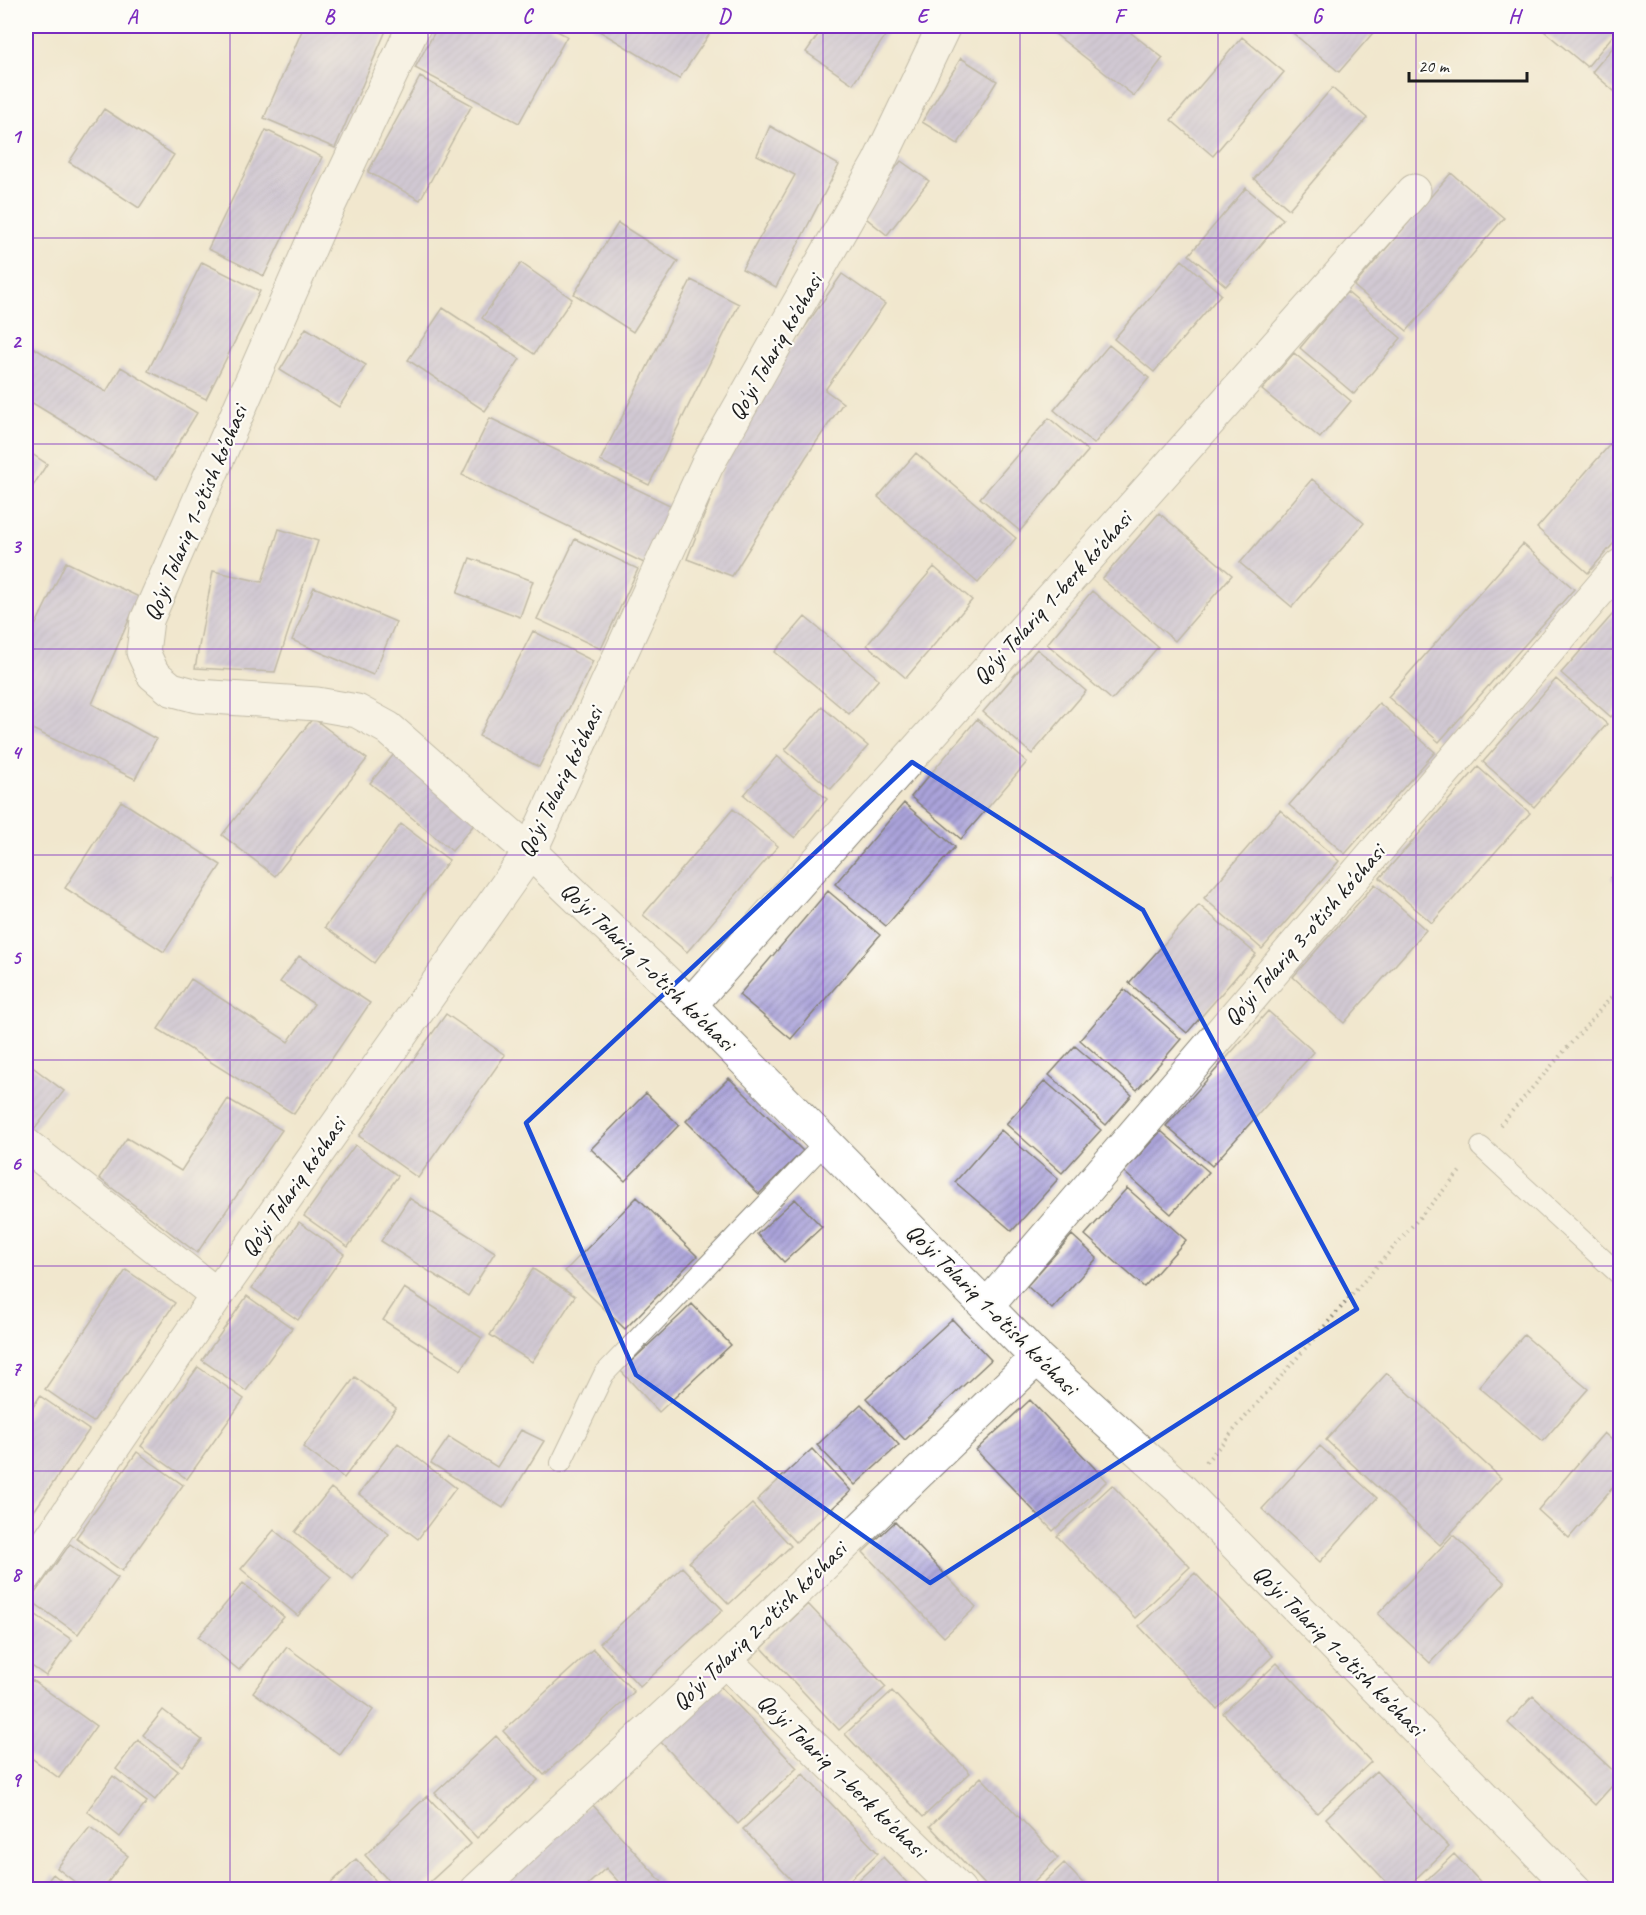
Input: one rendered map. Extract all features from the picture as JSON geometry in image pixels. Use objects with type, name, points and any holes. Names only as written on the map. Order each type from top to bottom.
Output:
[{"type":"street","name":"Qo'yi Tolariq 1-o'tish ko'chasi","points":[[414,26],[322,220],[161,585],[147,620],[143,652],[153,674],[171,690],[197,696],[317,704],[357,711],[388,728],[530,852],[690,1005],[988,1305],[1037,1358],[1182,1490],[1575,1890]]},
{"type":"street","name":"Qo'yi Tolariq ko'chasi","points":[[26,1575],[217,1295],[530,852],[707,465],[878,164],[944,26]]},
{"type":"street","name":"Qo'yi Tolariq 1-berk ko'chasi","points":[[690,1005],[1414,191]]},
{"type":"street","name":"Qo'yi Tolariq 3-o'tish ko'chasi","points":[[988,1305],[1620,566]]},
{"type":"street","points":[[26,1145],[217,1295]]},
{"type":"street","name":"Qo'yi Tolariq 2-o'tish ko'chasi","points":[[477,1890],[725,1660],[1037,1358]]},
{"type":"street","name":"Qo'yi Tolariq 1-berk ko'chasi","points":[[725,1660],[959,1890]]},
{"type":"lane","points":[[561,1463],[604,1374],[826,1142]]},
{"type":"lane","points":[[1481,1147],[1620,1275]]},
{"type":"path","points":[[1182,1490],[1620,987]]},
{"type":"highlighted area","points":[[912,762],[1143,910],[1357,1309],[930,1583],[636,1375],[526,1123]]},
{"type":"building","points":[[304,26],[388,26],[335,148],[264,118]]},
{"type":"building","points":[[438,26],[547,26],[567,36],[519,123],[415,68]]},
{"type":"building","points":[[591,26],[715,26],[679,79]]},
{"type":"building","points":[[824,26],[892,26],[853,84],[806,52]]},
{"type":"building","points":[[1045,26],[1122,26],[1163,58],[1134,96]]},
{"type":"building","points":[[1289,26],[1379,26],[1339,72],[1287,28]]},
{"type":"building","points":[[1538,26],[1620,26],[1620,27],[1587,67]]},
{"type":"building","points":[[1242,37],[1284,72],[1213,156],[1171,120]]},
{"type":"building","points":[[1620,39],[1620,96],[1592,72]]},
{"type":"building","points":[[961,58],[997,81],[958,144],[922,122]]},
{"type":"building","points":[[420,77],[472,105],[420,200],[368,172]]},
{"type":"building","points":[[1332,88],[1367,118],[1289,209],[1254,179]]},
{"type":"building","points":[[104,109],[174,155],[139,208],[69,162]]},
{"type":"building","points":[[770,126],[839,165],[776,287],[742,269],[795,175],[757,155]]},
{"type":"building","points":[[266,130],[322,157],[264,276],[208,249]]},
{"type":"building","points":[[901,161],[929,181],[887,235],[861,214]]},
{"type":"building","points":[[1451,173],[1504,218],[1407,331],[1354,286]]},
{"type":"building","points":[[1246,188],[1283,219],[1226,286],[1189,255]]},
{"type":"building","points":[[618,223],[678,261],[633,332],[574,294]]},
{"type":"building","points":[[1182,260],[1221,294],[1154,372],[1114,339]]},
{"type":"building","points":[[202,262],[260,291],[206,399],[148,371]]},
{"type":"building","points":[[521,263],[572,299],[534,354],[482,318]]},
{"type":"building","points":[[842,274],[885,304],[825,390],[843,403],[806,457],[732,576],[687,559],[744,414]]},
{"type":"building","points":[[691,280],[739,304],[649,485],[600,461]]},
{"type":"building","points":[[1347,292],[1401,338],[1354,394],[1300,348]]},
{"type":"building","points":[[443,308],[520,359],[485,411],[408,360]]},
{"type":"building","points":[[306,328],[366,365],[339,407],[280,370]]},
{"type":"building","points":[[26,343],[106,392],[121,367],[197,413],[157,479],[26,399]]},
{"type":"building","points":[[1109,345],[1149,378],[1094,444],[1054,410]]},
{"type":"building","points":[[1294,353],[1351,401],[1320,438],[1262,390]]},
{"type":"building","points":[[490,418],[674,507],[646,564],[462,475]]},
{"type":"building","points":[[1049,418],[1088,451],[1020,531],[980,498]]},
{"type":"building","points":[[1620,433],[1620,536],[1588,573],[1537,528]]},
{"type":"building","points":[[26,450],[47,464],[26,497]]},
{"type":"building","points":[[916,453],[1016,538],[978,583],[878,497]]},
{"type":"building","points":[[1312,479],[1364,523],[1292,607],[1240,563]]},
{"type":"building","points":[[1159,513],[1232,575],[1175,641],[1102,579]]},
{"type":"building","points":[[279,529],[318,541],[275,672],[195,668],[213,571],[262,582]]},
{"type":"building","points":[[575,539],[638,569],[601,649],[537,619]]},
{"type":"building","points":[[1523,544],[1574,589],[1439,742],[1388,697]]},
{"type":"building","points":[[470,558],[533,581],[520,617],[457,593]]},
{"type":"building","points":[[66,562],[139,597],[92,704],[156,739],[135,779],[26,726],[26,645]]},
{"type":"building","points":[[934,567],[972,600],[906,678],[867,645]]},
{"type":"building","points":[[314,587],[396,622],[373,675],[292,640]]},
{"type":"building","points":[[1092,591],[1158,647],[1112,700],[1047,644]]},
{"type":"building","points":[[1620,606],[1620,706],[1611,717],[1561,673]]},
{"type":"building","points":[[805,617],[879,679],[849,714],[775,652]]},
{"type":"building","points":[[533,631],[593,661],[539,767],[479,736]]},
{"type":"building","points":[[1037,649],[1086,691],[1032,754],[983,712]]},
{"type":"building","points":[[1556,679],[1607,724],[1534,807],[1483,762]]},
{"type":"building","points":[[1379,703],[1435,752],[1345,854],[1289,805]]},
{"type":"building","points":[[822,707],[868,746],[831,789],[785,750]]},
{"type":"building","points":[[313,718],[367,759],[275,876],[222,835]]},
{"type":"building","points":[[977,719],[1027,762],[961,839],[911,797]]},
{"type":"building","points":[[395,753],[477,821],[452,851],[370,783]]},
{"type":"building","points":[[777,756],[827,799],[795,838],[744,795]]},
{"type":"building","points":[[1478,767],[1530,813],[1432,923],[1380,878]]},
{"type":"building","points":[[121,801],[221,865],[164,952],[65,888]]},
{"type":"building","points":[[904,803],[955,847],[886,926],[835,884]]},
{"type":"building","points":[[733,809],[778,846],[687,952],[643,915]]},
{"type":"building","points":[[1280,810],[1339,861],[1262,949],[1204,898]]},
{"type":"building","points":[[401,824],[449,860],[374,963],[325,927]]},
{"type":"building","points":[[1620,867],[1620,887],[1611,878]]},
{"type":"building","points":[[1375,884],[1426,930],[1344,1023],[1293,977]]},
{"type":"building","points":[[828,891],[880,935],[791,1039],[739,995]]},
{"type":"building","points":[[1199,905],[1256,954],[1187,1033],[1129,983]]},
{"type":"building","points":[[299,956],[370,1003],[294,1114],[158,1029],[191,979],[288,1042],[314,1004],[280,982]]},
{"type":"building","points":[[1124,989],[1181,1039],[1137,1090],[1080,1040]]},
{"type":"building","points":[[1268,1011],[1314,1052],[1212,1166],[1166,1126]]},
{"type":"building","points":[[446,1014],[505,1055],[418,1178],[359,1136]]},
{"type":"building","points":[[1075,1046],[1132,1095],[1106,1125],[1049,1075]]},
{"type":"building","points":[[26,1062],[64,1091],[30,1135],[26,1131]]},
{"type":"building","points":[[729,1078],[803,1151],[759,1194],[686,1121]]},
{"type":"building","points":[[1045,1081],[1101,1130],[1062,1173],[1006,1124]]},
{"type":"building","points":[[646,1093],[679,1125],[625,1181],[591,1149]]},
{"type":"building","points":[[228,1099],[282,1130],[197,1253],[99,1178],[127,1138],[181,1171]]},
{"type":"building","points":[[1001,1130],[1058,1179],[1012,1231],[955,1182]]},
{"type":"building","points":[[1161,1131],[1209,1172],[1171,1214],[1124,1172]]},
{"type":"building","points":[[355,1145],[398,1176],[348,1247],[304,1216]]},
{"type":"building","points":[[1127,1188],[1186,1240],[1144,1287],[1085,1235]]},
{"type":"building","points":[[637,1197],[697,1256],[625,1329],[565,1271]]},
{"type":"building","points":[[409,1198],[495,1252],[468,1296],[381,1241]]},
{"type":"building","points":[[795,1199],[822,1227],[784,1262],[757,1234]]},
{"type":"building","points":[[299,1222],[344,1254],[298,1320],[252,1288]]},
{"type":"building","points":[[1072,1235],[1097,1258],[1052,1309],[1027,1286]]},
{"type":"building","points":[[533,1269],[575,1296],[532,1362],[490,1335]]},
{"type":"building","points":[[126,1270],[175,1303],[93,1422],[45,1389]]},
{"type":"building","points":[[404,1288],[482,1338],[461,1370],[383,1320]]},
{"type":"building","points":[[247,1296],[292,1328],[246,1391],[202,1360]]},
{"type":"building","points":[[692,1304],[731,1345],[659,1412],[621,1371]]},
{"type":"building","points":[[952,1319],[991,1360],[905,1440],[866,1398]]},
{"type":"building","points":[[1524,1335],[1588,1389],[1543,1441],[1479,1387]]},
{"type":"building","points":[[198,1367],[244,1399],[187,1479],[141,1446]]},
{"type":"building","points":[[1387,1373],[1501,1478],[1440,1545],[1326,1440]]},
{"type":"building","points":[[355,1377],[396,1408],[344,1478],[303,1447]]},
{"type":"building","points":[[40,1396],[89,1430],[26,1523],[26,1418]]},
{"type":"building","points":[[1030,1400],[1107,1481],[1053,1531],[976,1450]]},
{"type":"building","points":[[861,1404],[899,1445],[855,1485],[817,1445]]},
{"type":"building","points":[[521,1430],[544,1441],[503,1508],[431,1463],[449,1437],[497,1467]]},
{"type":"building","points":[[1604,1433],[1620,1447],[1620,1479],[1569,1538],[1538,1510]]},
{"type":"building","points":[[398,1443],[456,1488],[418,1539],[359,1494]]},
{"type":"building","points":[[1320,1446],[1377,1498],[1320,1562],[1262,1509]]},
{"type":"building","points":[[812,1449],[851,1491],[796,1542],[757,1500]]},
{"type":"building","points":[[137,1452],[183,1485],[122,1571],[76,1538]]},
{"type":"building","points":[[1112,1485],[1190,1567],[1135,1618],[1057,1536]]},
{"type":"building","points":[[331,1488],[389,1534],[353,1579],[295,1532]]},
{"type":"building","points":[[752,1504],[791,1546],[729,1604],[689,1562]]},
{"type":"building","points":[[895,1522],[976,1607],[944,1637],[863,1552]]},
{"type":"building","points":[[274,1530],[331,1577],[298,1616],[241,1569]]},
{"type":"building","points":[[1453,1535],[1505,1583],[1430,1663],[1378,1614]]},
{"type":"building","points":[[70,1544],[118,1578],[78,1634],[30,1600]]},
{"type":"building","points":[[682,1567],[723,1610],[640,1687],[600,1643]]},
{"type":"building","points":[[1195,1573],[1273,1656],[1217,1709],[1139,1626]]},
{"type":"building","points":[[243,1583],[284,1617],[239,1670],[198,1637]]},
{"type":"building","points":[[808,1604],[886,1687],[839,1730],[762,1648]]},
{"type":"building","points":[[26,1608],[72,1640],[46,1676],[26,1662]]},
{"type":"building","points":[[287,1647],[373,1710],[340,1755],[253,1692]]},
{"type":"building","points":[[593,1649],[634,1692],[544,1775],[503,1731]]},
{"type":"building","points":[[1277,1663],[1371,1762],[1317,1813],[1223,1713]]},
{"type":"building","points":[[32,1680],[96,1726],[59,1778],[26,1754],[26,1689]]},
{"type":"building","points":[[717,1683],[797,1768],[738,1824],[658,1739]]},
{"type":"building","points":[[892,1691],[970,1773],[923,1817],[845,1734]]},
{"type":"building","points":[[1533,1696],[1620,1777],[1595,1805],[1508,1723]]},
{"type":"building","points":[[163,1710],[202,1740],[182,1766],[143,1735]]},
{"type":"building","points":[[496,1736],[538,1780],[477,1838],[435,1793]]},
{"type":"building","points":[[138,1740],[178,1771],[155,1800],[116,1769]]},
{"type":"building","points":[[1376,1771],[1449,1847],[1404,1890],[1394,1890],[1326,1818]]},
{"type":"building","points":[[803,1774],[878,1853],[839,1890],[801,1890],[743,1829]]},
{"type":"building","points":[[113,1776],[147,1802],[120,1837],[87,1811]]},
{"type":"building","points":[[981,1777],[1058,1858],[1025,1890],[990,1890],[930,1826]]},
{"type":"building","points":[[427,1796],[471,1844],[421,1890],[397,1890],[365,1855]]},
{"type":"building","points":[[591,1803],[669,1890],[626,1890],[606,1868],[582,1890],[495,1890]]},
{"type":"building","points":[[90,1827],[128,1856],[102,1890],[85,1890],[57,1868]]},
{"type":"building","points":[[1454,1854],[1488,1890],[1416,1890]]},
{"type":"building","points":[[883,1857],[914,1890],[848,1890]]},
{"type":"building","points":[[356,1859],[384,1890],[324,1890]]},
{"type":"building","points":[[1064,1863],[1089,1890],[1036,1890]]},
{"type":"building","points":[[53,1874],[73,1890],[41,1890]]}]
